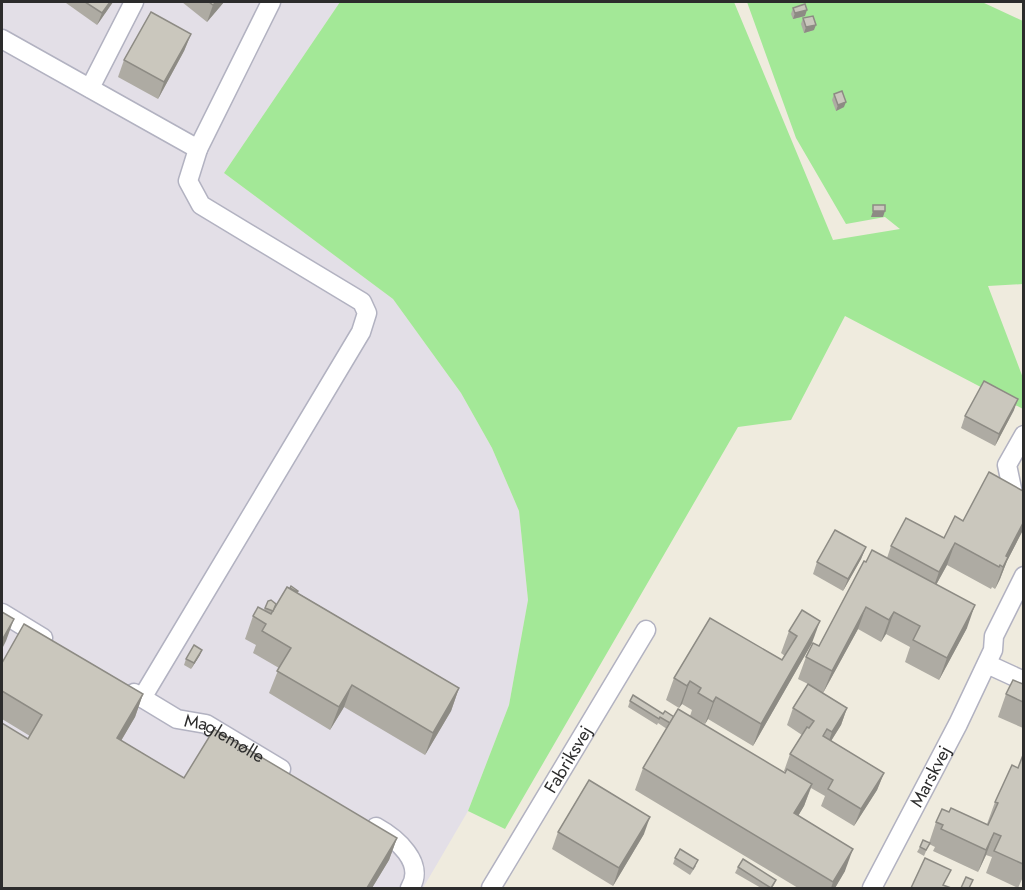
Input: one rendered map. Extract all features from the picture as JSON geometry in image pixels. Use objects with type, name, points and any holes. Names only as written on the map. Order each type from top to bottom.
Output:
[{"type":"street","points":[[90,88],[134,2]]},
{"type":"street","points":[[142,698],[361,332],[367,313],[362,302],[201,205],[188,181],[198,149],[271,2]]},
{"type":"street","points":[[2,39],[198,149]]},
{"type":"street","points":[[1023,435],[1007,465],[1014,498],[1023,504]]},
{"type":"street","name":"Marskvej","points":[[872,888],[958,724],[990,657],[994,636],[1023,576]]},
{"type":"street","points":[[2,613],[62,650]]},
{"type":"street","name":"Fabriksvej","points":[[490,888],[646,630]]},
{"type":"street","points":[[990,657],[1022,678]]},
{"type":"street","name":"Maglemølle","points":[[122,686],[177,719],[206,724],[296,778]]},
{"type":"street","points":[[365,820],[395,838],[413,863],[413,884],[410,888]]},
{"type":"shaded area","points":[[2,2],[340,2],[224,173],[393,299],[461,393],[492,448],[519,511],[528,600],[509,705],[468,811],[423,888],[2,888]]},
{"type":"green space","points":[[340,2],[734,2],[833,240],[900,229],[885,217],[846,224],[796,138],[747,2],[982,2],[1023,21],[1023,284],[988,286],[1023,378],[1023,409],[845,316],[791,420],[738,427],[505,829],[468,811],[509,705],[528,600],[519,511],[492,448],[461,393],[393,299],[224,173]]},
{"type":"building","points":[[85,2],[110,2],[102,13]]},
{"type":"building","points":[[805,4],[807,10],[795,13],[793,8]]},
{"type":"building","points":[[151,12],[191,34],[164,82],[124,60]]},
{"type":"building","points":[[813,16],[816,25],[806,27],[803,18]]},
{"type":"building","points":[[842,91],[846,102],[838,105],[834,94]]},
{"type":"building","points":[[873,205],[885,205],[885,211],[873,211]]},
{"type":"building","points":[[984,381],[1018,399],[999,434],[965,416]]},
{"type":"building","points":[[989,472],[1023,491],[1023,523],[1006,556],[1008,557],[1003,567],[955,543],[939,572],[891,546],[906,518],[944,538],[955,516],[963,521]]},
{"type":"building","points":[[835,530],[866,547],[848,579],[817,562]]},
{"type":"building","points":[[872,550],[975,605],[947,658],[913,640],[920,626],[894,612],[889,620],[866,607],[832,671],[806,657],[813,643],[819,646]]},
{"type":"building","points":[[287,587],[459,688],[433,733],[352,685],[339,707],[277,671],[291,648],[262,631],[266,624],[253,616],[258,607],[271,614]]},
{"type":"building","points":[[271,600],[276,604],[273,611],[265,608]]},
{"type":"building","points":[[802,610],[820,621],[761,724],[716,697],[713,702],[698,693],[701,688],[690,681],[687,686],[674,678],[710,618],[782,660],[797,636],[789,631]]},
{"type":"building","points":[[2,612],[14,619],[2,640]]},
{"type":"building","points":[[24,624],[143,694],[117,738],[184,778],[214,729],[397,838],[367,888],[2,888],[2,723],[28,739],[42,715],[2,691],[2,663]]},
{"type":"building","points":[[194,645],[202,650],[194,663],[186,659]]},
{"type":"building","points":[[1013,680],[1023,684],[1023,702],[1006,694]]},
{"type":"building","points":[[808,684],[847,708],[832,732],[827,729],[823,736],[884,773],[861,809],[828,789],[833,780],[790,754],[807,727],[809,728],[814,721],[793,708]]},
{"type":"building","points":[[633,695],[663,714],[665,711],[674,717],[670,723],[660,717],[659,719],[630,701]]},
{"type":"building","points":[[678,709],[785,773],[787,769],[812,784],[794,813],[853,849],[833,882],[643,768]]},
{"type":"building","points":[[1023,755],[1023,864],[994,851],[1001,836],[994,833],[986,850],[941,829],[943,825],[936,822],[942,809],[949,812],[951,808],[988,825],[998,803],[995,802],[1012,765],[1018,768]]},
{"type":"building","points":[[589,780],[650,817],[619,868],[558,832]]},
{"type":"building","points":[[923,840],[930,843],[926,850],[920,847]]},
{"type":"building","points":[[680,849],[698,860],[693,869],[675,858]]},
{"type":"building","points":[[925,858],[951,870],[943,885],[951,888],[911,888]]},
{"type":"building","points":[[743,859],[776,880],[771,888],[738,867]]},
{"type":"building","points":[[966,877],[973,880],[969,888],[961,888]]}]
